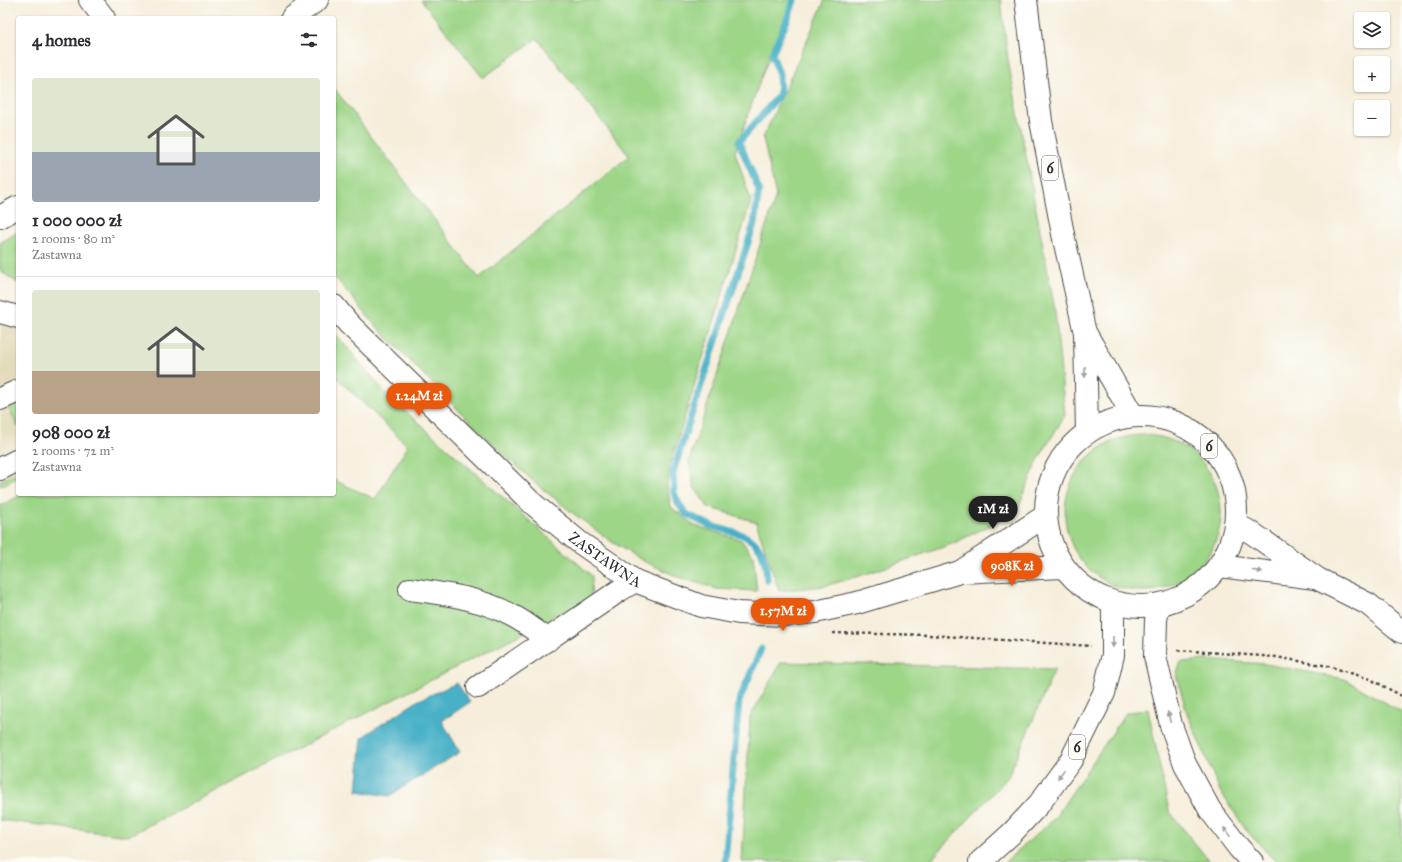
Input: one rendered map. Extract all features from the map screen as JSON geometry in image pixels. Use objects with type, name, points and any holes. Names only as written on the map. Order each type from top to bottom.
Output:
[{"type":"main road","points":[[90,0],[102,16]]},
{"type":"main road","points":[[295,16],[317,0]]},
{"type":"main road","name":"6","points":[[1026,0],[1041,121],[1064,239],[1085,334],[1086,433]]},
{"type":"main road","points":[[0,217],[16,208]]},
{"type":"main road","name":"ZASTAWNA","points":[[336,308],[349,324],[532,503],[579,542],[635,582],[702,606],[739,613],[782,615],[815,612],[857,603],[960,572],[1064,567]]},
{"type":"main road","points":[[0,312],[16,316]]},
{"type":"main road","name":"6","points":[[1085,334],[1133,416]]},
{"type":"main road","points":[[0,399],[16,392]]},
{"type":"main road","name":"6","points":[[1133,416],[1158,418],[1181,425],[1201,438],[1218,455],[1229,476],[1235,500],[1235,524],[1229,546],[1219,566],[1202,584],[1187,594],[1159,605],[1136,606],[1113,603],[1086,589],[1064,567],[1051,543],[1045,516],[1047,492],[1055,469],[1069,449],[1086,433],[1109,421],[1133,416]]},
{"type":"main road","points":[[0,469],[16,461]]},
{"type":"main road","name":"ZASTAWNA","points":[[960,572],[1045,516]]},
{"type":"main road","points":[[1235,524],[1252,533],[1318,579],[1368,604],[1402,632]]},
{"type":"main road","points":[[1219,566],[1318,579]]},
{"type":"main road","points":[[478,687],[620,590],[635,582]]},
{"type":"main road","points":[[410,589],[444,594],[481,602],[513,616],[548,640]]},
{"type":"main road","name":"6","points":[[980,862],[1012,833],[1039,804],[1071,760],[1104,693],[1113,655],[1113,603]]},
{"type":"main road","points":[[1159,605],[1156,620],[1155,656],[1171,725],[1184,764],[1210,810],[1239,848],[1252,862]]},
{"type":"path","points":[[827,633],[849,632],[929,635],[1094,646]]},
{"type":"path","points":[[1175,650],[1276,657],[1328,666],[1370,679],[1402,696]]},
{"type":"shaded area","points":[[0,311],[16,322],[16,476],[0,483]]},
{"type":"green space","points":[[421,0],[793,0],[762,75],[735,152],[751,201],[670,465],[667,486],[671,507],[693,525],[741,540],[753,555],[757,591],[717,589],[678,577],[643,561],[612,542],[574,514],[534,482],[483,435],[376,326],[336,278],[336,91],[479,278],[629,156],[537,38],[483,78]]},
{"type":"green space","points":[[825,0],[1001,0],[1008,60],[1055,310],[1065,415],[1038,460],[1018,508],[1001,520],[952,544],[863,575],[824,586],[779,591],[756,522],[708,507],[694,487],[689,461],[776,196],[763,138]]},
{"type":"green space","points":[[16,233],[16,282],[0,271],[0,243]]},
{"type":"green space","points":[[336,334],[388,396],[592,576],[591,598],[128,836],[0,820],[0,506],[19,496],[336,496],[336,481],[375,499],[408,446],[336,377]]},
{"type":"green space","points":[[16,402],[16,423],[8,407]]},
{"type":"green space","points":[[1135,435],[1151,435],[1166,438],[1180,444],[1198,458],[1212,476],[1218,490],[1221,513],[1218,536],[1212,550],[1198,568],[1180,582],[1166,588],[1151,591],[1135,591],[1120,588],[1106,582],[1088,568],[1078,556],[1068,536],[1065,521],[1065,505],[1068,490],[1074,476],[1088,458],[1100,448],[1120,438]]},
{"type":"green space","points":[[16,474],[16,479],[0,486],[0,481]]},
{"type":"green space","points":[[1206,660],[1266,664],[1344,679],[1402,712],[1402,862],[1277,862],[1274,860],[1246,830],[1220,791],[1187,713],[1176,675],[1181,662]]},
{"type":"green space","points":[[781,662],[1055,669],[1008,777],[929,862],[742,862],[750,717]]},
{"type":"green space","points":[[1148,709],[1169,811],[1210,862],[1005,862],[1054,819],[1126,713]]},
{"type":"water","points":[[457,683],[470,702],[442,721],[460,752],[389,796],[357,791],[362,737],[419,700]]},
{"type":"waterway","points":[[767,580],[766,567],[761,550],[754,542],[743,535],[711,526],[686,514],[674,493],[673,473],[754,224],[759,190],[739,142],[780,94],[779,74],[772,54],[787,21],[794,0]]},
{"type":"waterway","points":[[725,862],[739,701],[761,649]]}]
